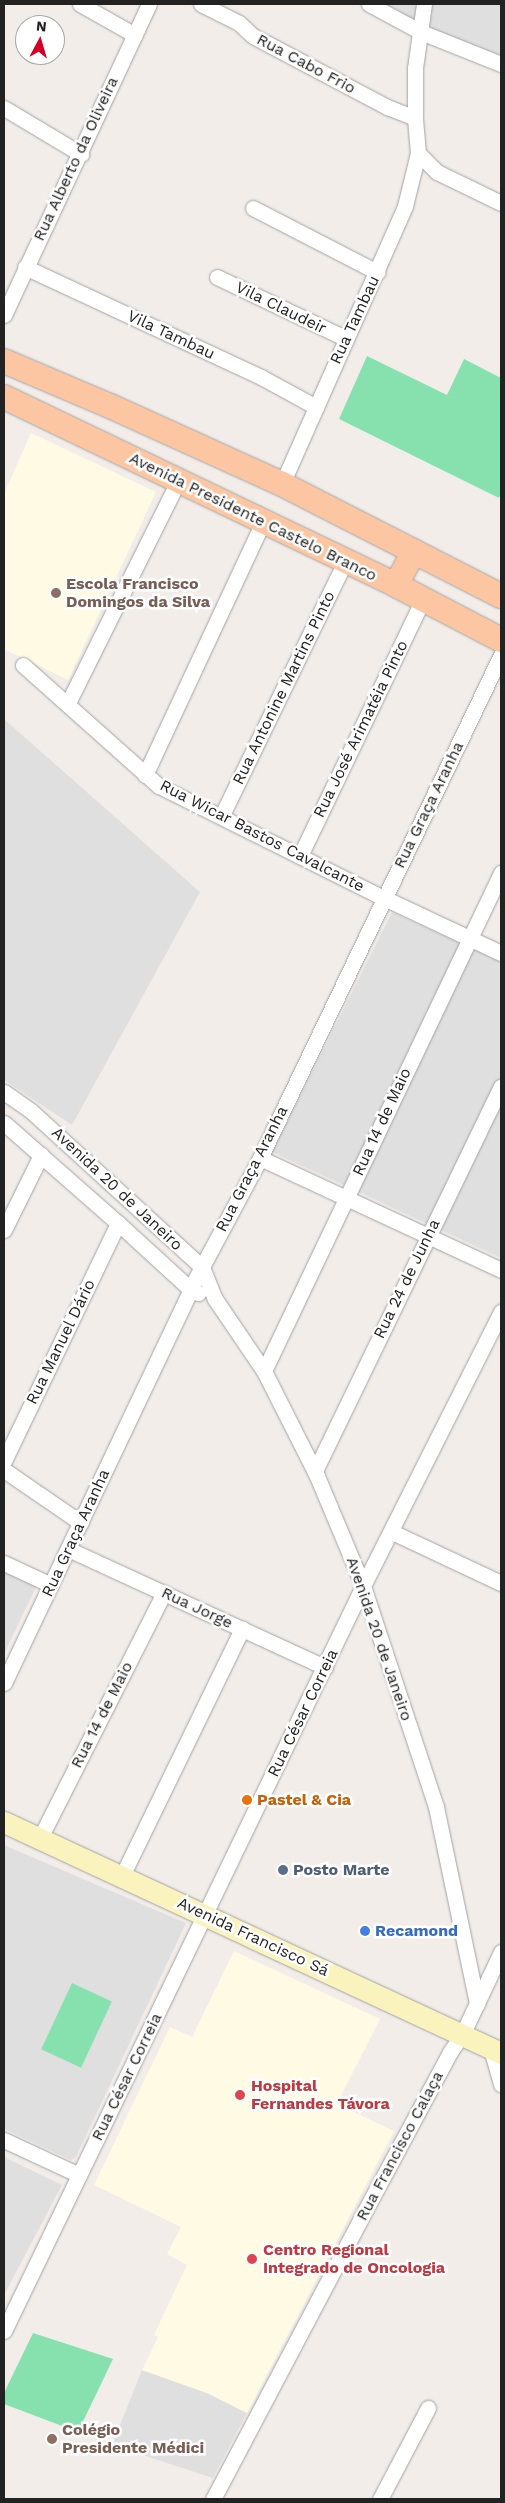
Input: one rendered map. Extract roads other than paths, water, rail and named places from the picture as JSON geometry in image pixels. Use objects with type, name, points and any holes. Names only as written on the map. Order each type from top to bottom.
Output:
[{"type":"main road","points":[[4,361],[110,406],[282,484],[501,596]]},
{"type":"main road","name":"Avenida Presidente Castelo Branco","points":[[4,397],[396,585],[422,601],[501,640]]},
{"type":"main road","points":[[396,585],[414,551]]},
{"type":"main road","name":"Avenida Francisco Sá","points":[[4,1822],[496,2051]]},
{"type":"street","points":[[80,4],[135,34]]},
{"type":"street","name":"Rua Alberto da Oliveira","points":[[4,314],[81,154],[149,4]]},
{"type":"street","name":"Rua Cabo Frio","points":[[201,4],[239,23],[261,40],[387,107],[414,118]]},
{"type":"street","points":[[369,4],[421,32],[501,64]]},
{"type":"street","points":[[424,4],[420,21],[421,32],[415,68],[414,118],[418,153],[437,172],[501,204]]},
{"type":"street","points":[[4,108],[81,154]]},
{"type":"street","name":"Rua Tambau","points":[[282,484],[405,206],[418,153]]},
{"type":"street","points":[[253,208],[377,272]]},
{"type":"street","name":"Vila Tambau","points":[[25,268],[261,377],[316,407]]},
{"type":"street","name":"Vila Claudeir","points":[[217,278],[345,338]]},
{"type":"street","points":[[68,703],[178,481]]},
{"type":"street","points":[[144,775],[263,522]]},
{"type":"street","name":"Rua Antonine Martins Pinto","points":[[222,815],[345,562]]},
{"type":"street","name":"Rua José Arimatéia Pinto","points":[[300,856],[422,601]]},
{"type":"street","name":"Rua Graça Aranha","points":[[4,1683],[202,1267],[260,1158],[501,655]]},
{"type":"street","name":"Rua Wicar Bastos Cavalcante","points":[[23,665],[68,703],[144,775],[159,786],[222,815],[384,898],[501,953]]},
{"type":"street","name":"Rua 14 de Maio","points":[[264,1371],[501,873]]},
{"type":"street","name":"Rua 24 de Junha","points":[[315,1471],[501,1088]]},
{"type":"street","name":"Avenida 20 de Janeiro","points":[[4,1092],[31,1111],[202,1267],[214,1299],[264,1371],[315,1471],[363,1586],[436,1807],[477,2004]]},
{"type":"street","name":"Avenida 20 de Janeiro","points":[[4,1123],[191,1290],[214,1299]]},
{"type":"street","points":[[4,1230],[41,1155]]},
{"type":"street","points":[[260,1158],[501,1270]]},
{"type":"street","name":"Rua Manuel Dário","points":[[4,1461],[118,1223]]},
{"type":"street","name":"Rua César Correia","points":[[4,2331],[363,1586],[392,1532],[501,1312]]},
{"type":"street","points":[[4,1470],[80,1523]]},
{"type":"street","points":[[392,1532],[501,1583]]},
{"type":"street","name":"Rua Jorge","points":[[68,1549],[325,1667]]},
{"type":"street","points":[[4,1563],[52,1585]]},
{"type":"street","name":"Rua 14 de Maio","points":[[40,1838],[164,1593]]},
{"type":"street","points":[[122,1876],[242,1629]]},
{"type":"street","name":"Rua Francisco Calaça","points":[[213,2499],[450,2052],[462,2035],[501,1952]]},
{"type":"street","points":[[496,2051],[501,2085]]},
{"type":"street","points":[[4,2140],[79,2176]]},
{"type":"street","points":[[380,2499],[428,2408]]},
{"type":"place","name":"Escola Francisco Domingos da Silva","points":[[56,593]]},
{"type":"place","name":"Pastel & Cia","points":[[247,1800]]},
{"type":"place","name":"Posto Marte","points":[[283,1870]]},
{"type":"place","name":"Recamond","points":[[365,1931]]},
{"type":"place","name":"Hospital Fernandes Távora","points":[[240,2095]]},
{"type":"place","name":"Centro Regional Integrado de Oncologia","points":[[252,2259]]},
{"type":"place","name":"Colégio Presidente Médici","points":[[52,2439]]}]
